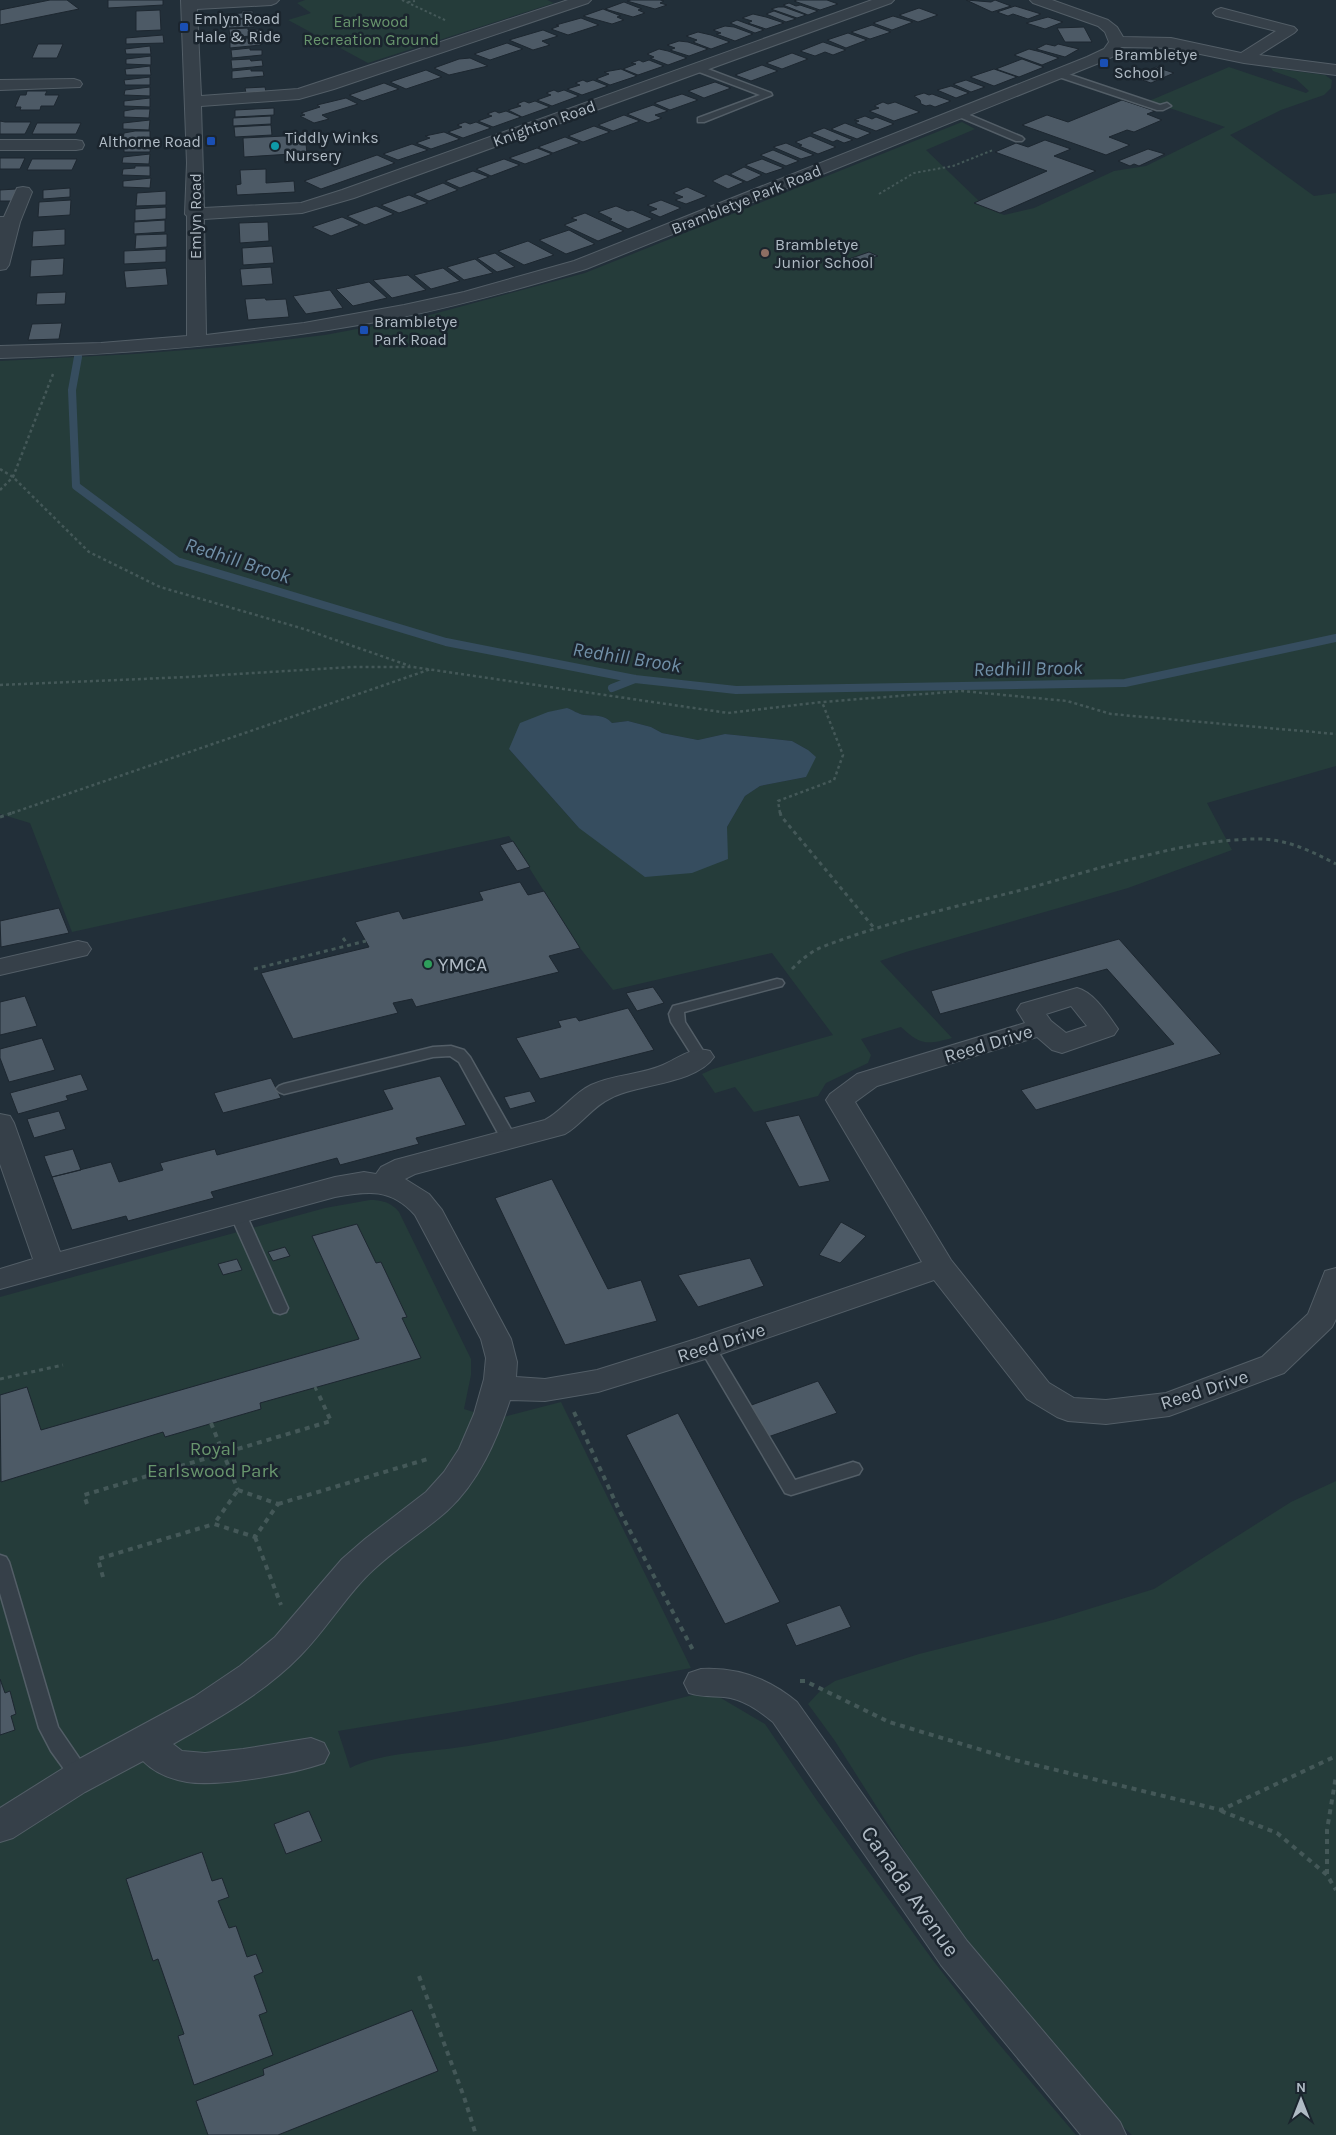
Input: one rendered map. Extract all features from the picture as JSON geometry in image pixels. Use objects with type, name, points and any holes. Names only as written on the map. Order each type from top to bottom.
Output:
[{"type":"street","points":[[189,2],[271,0]]},
{"type":"street","points":[[192,102],[299,94],[328,86],[583,0]]},
{"type":"street","name":"Knighton Road","points":[[194,214],[302,208],[358,190],[886,0]]},
{"type":"street","points":[[1038,0],[1088,16],[1103,23],[1112,30],[1117,42],[1171,43],[1244,58],[1336,70]]},
{"type":"street","name":"Emlyn Road","points":[[189,2],[195,163],[194,214],[197,342]]},
{"type":"street","points":[[1221,13],[1289,30],[1244,58]]},
{"type":"street","name":"Brambletye Park Road","points":[[0,352],[60,352],[197,342],[293,330],[405,311],[516,284],[580,265],[960,114],[1110,52],[1117,42]]},
{"type":"street","points":[[0,85],[74,84]]},
{"type":"street","points":[[0,145],[76,145]]},
{"type":"street","points":[[0,265],[6,222],[23,192]]},
{"type":"street","points":[[0,967],[78,948]]},
{"type":"street","name":"Reed Drive","points":[[1041,1027],[867,1080],[840,1100],[940,1267],[1038,1391],[1068,1409],[1106,1412],[1170,1404],[1273,1365],[1322,1319],[1336,1278]]},
{"type":"street","points":[[384,1184],[391,1174],[405,1167],[562,1124],[584,1103],[601,1091],[671,1072],[700,1058]]},
{"type":"street","points":[[0,1123],[50,1265]]},
{"type":"street","points":[[0,1279],[345,1185],[364,1182],[384,1184],[408,1192],[427,1210],[496,1340],[502,1363],[498,1388],[481,1434],[468,1462],[453,1484],[436,1501],[382,1542],[346,1575],[295,1641],[251,1677],[147,1741],[81,1777],[0,1828]]},
{"type":"street","name":"Reed Drive","points":[[498,1388],[530,1390],[563,1388],[598,1380],[707,1348],[940,1267]]},
{"type":"street","name":"Canada Avenue","points":[[705,1682],[726,1682],[753,1689],[766,1696],[785,1712],[954,1952],[1106,2135]]},
{"type":"street","points":[[147,1741],[166,1760],[187,1768],[252,1762],[311,1753]]},
{"type":"lane","points":[[697,68],[768,95],[701,120]]},
{"type":"lane","points":[[1059,74],[1160,108],[1167,106]]},
{"type":"lane","points":[[960,114],[1019,139]]},
{"type":"lane","points":[[700,1058],[678,1022],[676,1011],[683,1007],[777,983]]},
{"type":"lane","points":[[284,1090],[433,1052],[453,1051],[466,1060],[509,1140]]},
{"type":"lane","points":[[238,1214],[280,1308]]},
{"type":"lane","points":[[707,1348],[791,1488],[853,1469]]},
{"type":"lane","points":[[0,1562],[49,1728],[58,1745],[81,1777]]},
{"type":"path","points":[[402,0],[477,36]]},
{"type":"path","points":[[407,2],[415,0]]},
{"type":"path","points":[[879,194],[914,173],[953,166],[1019,139]]},
{"type":"path","points":[[0,490],[13,478],[36,414],[53,374]]},
{"type":"path","points":[[0,470],[13,478],[45,507],[89,552],[160,587],[304,629],[412,666]]},
{"type":"path","points":[[0,685],[188,678],[352,667],[412,666],[728,713],[822,702],[962,691],[1067,701],[1111,714],[1336,734]]},
{"type":"path","points":[[0,817],[432,669]]},
{"type":"path","points":[[822,702],[843,756],[834,780],[778,802],[781,816],[875,929]]},
{"type":"path","points":[[777,983],[812,952],[875,929],[1150,855],[1212,842],[1260,839],[1301,846],[1336,864]]},
{"type":"path","points":[[343,938],[349,946]]},
{"type":"path","points":[[254,969],[366,942]]},
{"type":"path","points":[[0,1379],[63,1365]]},
{"type":"path","points":[[87,1504],[84,1495],[331,1421],[316,1388]]},
{"type":"path","points":[[563,1388],[620,1512],[705,1682]]},
{"type":"path","points":[[211,1424],[238,1490],[278,1504],[424,1460],[439,1458],[468,1462]]},
{"type":"path","points":[[214,1524],[238,1490]]},
{"type":"path","points":[[255,1538],[278,1504]]},
{"type":"path","points":[[103,1577],[98,1559],[214,1524],[255,1538],[295,1641]]},
{"type":"path","points":[[795,1680],[805,1681],[889,1722],[970,1747],[1015,1760],[1221,1810],[1277,1833],[1327,1875],[1336,1890]]},
{"type":"path","points":[[1221,1810],[1336,1756]]},
{"type":"path","points":[[1327,1875],[1327,1830],[1336,1776]]},
{"type":"path","points":[[420,1976],[476,2135]]},
{"type":"green space","name":"Earlswood Recreation Ground","points":[[305,0],[547,0],[554,3],[368,63],[288,20],[311,13],[297,3]]},
{"type":"green space","points":[[1229,67],[1306,93],[1309,91],[1296,79],[1273,71],[1271,68],[1325,75],[1332,80],[1331,88],[1324,95],[1281,110],[1230,135],[1314,196],[1336,193],[1336,766],[1207,803],[1232,850],[1128,888],[880,961],[952,1038],[936,1042],[924,1042],[913,1037],[901,1027],[861,1039],[871,1055],[868,1063],[826,1083],[818,1096],[754,1112],[735,1087],[715,1093],[702,1074],[713,1069],[833,1035],[772,953],[613,990],[580,948],[509,836],[72,932],[30,823],[0,814],[0,361],[224,347],[325,335],[426,316],[585,273],[962,122],[975,129],[926,150],[979,201],[975,203],[1004,215],[1034,208],[1114,171],[1146,166],[1225,127],[1149,101]],"holes":[[[567,708],[582,714],[602,717],[612,723],[628,721],[651,727],[662,733],[698,740],[725,734],[792,741],[808,750],[806,777],[760,786],[745,796],[727,827],[579,828],[509,749]]]},
{"type":"green space","name":"Royal Earlswood Park","points":[[370,1200],[386,1202],[399,1212],[471,1359],[471,1375],[464,1409],[496,1419],[561,1402],[691,1668],[497,1705],[338,1731],[350,1768],[392,1756],[468,1746],[529,1734],[709,1691],[765,1724],[816,1799],[932,1959],[987,2030],[1076,2135],[0,2135],[0,1297],[325,1208]]},
{"type":"green space","points":[[1336,1481],[1336,2135],[1132,2135],[1112,2117],[963,1943],[835,1741],[808,1704],[821,1690],[835,1681],[919,1654],[1053,1620],[1154,1589],[1291,1502]]},
{"type":"water","points":[[567,708],[582,714],[602,717],[612,723],[628,721],[651,727],[662,733],[698,740],[725,734],[792,741],[816,757],[806,777],[760,786],[745,796],[727,827],[728,859],[692,873],[645,877],[579,828],[509,749],[520,723],[548,712]]},
{"type":"building","points":[[50,0],[67,0],[79,9],[0,25],[0,10]]},
{"type":"building","points":[[108,0],[163,0],[163,5],[108,8]]},
{"type":"building","points":[[660,0],[664,1],[660,3],[667,5],[655,9],[627,1]]},
{"type":"building","points":[[827,0],[838,4],[820,10],[794,1]]},
{"type":"building","points":[[966,0],[991,2],[995,0],[1011,6],[992,12]]},
{"type":"building","points":[[624,2],[642,9],[638,10],[645,13],[633,17],[605,9]]},
{"type":"building","points":[[789,3],[818,11],[808,15],[783,5]]},
{"type":"building","points":[[1015,6],[1041,14],[1028,19],[1013,14],[1008,16],[997,12]]},
{"type":"building","points":[[784,7],[806,15],[797,18],[771,9]]},
{"type":"building","points":[[919,8],[938,15],[918,22],[899,15]]},
{"type":"building","points":[[603,9],[621,16],[617,17],[624,20],[612,24],[583,16]]},
{"type":"building","points":[[160,10],[161,30],[136,31],[136,11]]},
{"type":"building","points":[[242,11],[253,11],[253,18],[227,19],[226,14],[242,13]]},
{"type":"building","points":[[774,11],[796,19],[786,22],[766,14]]},
{"type":"building","points":[[753,14],[784,23],[766,29],[748,23],[752,21],[742,18]]},
{"type":"building","points":[[893,16],[913,22],[892,30],[873,23]]},
{"type":"building","points":[[1048,17],[1063,22],[1045,29],[1026,23]]},
{"type":"building","points":[[581,18],[599,25],[568,35],[551,29],[559,26],[556,25]]},
{"type":"building","points":[[253,19],[254,27],[227,28],[227,20]]},
{"type":"building","points":[[737,20],[764,30],[755,33],[730,23]]},
{"type":"building","points":[[872,25],[891,32],[870,39],[851,32]]},
{"type":"building","points":[[725,26],[734,27],[753,34],[735,41],[716,34],[721,33],[713,30]]},
{"type":"building","points":[[1084,27],[1092,42],[1065,42],[1057,28]]},
{"type":"building","points":[[248,28],[248,30],[260,29],[260,35],[230,38],[229,29]]},
{"type":"building","points":[[543,30],[558,36],[542,41],[550,45],[533,50],[509,40]]},
{"type":"building","points":[[698,32],[730,42],[711,49],[693,42],[697,40],[686,36]]},
{"type":"building","points":[[848,33],[867,40],[846,48],[827,40]]},
{"type":"building","points":[[163,35],[164,43],[126,44],[126,38]]},
{"type":"building","points":[[248,38],[249,40],[260,40],[261,45],[230,48],[230,39]]},
{"type":"building","points":[[679,41],[708,49],[689,56],[670,50],[675,48],[667,45]]},
{"type":"building","points":[[823,42],[846,50],[833,55],[825,52],[815,56],[800,51]]},
{"type":"building","points":[[507,43],[523,49],[490,60],[474,54]]},
{"type":"building","points":[[38,44],[63,44],[57,58],[32,58]]},
{"type":"building","points":[[1046,44],[1055,46],[1058,44],[1079,49],[1065,57],[1036,49]]},
{"type":"building","points":[[150,46],[151,54],[126,54],[125,49]]},
{"type":"building","points":[[250,48],[250,50],[262,50],[262,55],[232,58],[231,50]]},
{"type":"building","points":[[659,49],[687,58],[668,65],[650,58],[654,57],[647,54]]},
{"type":"building","points":[[1029,49],[1059,58],[1042,65],[1014,55]]},
{"type":"building","points":[[792,53],[808,59],[782,69],[766,63]]},
{"type":"building","points":[[151,56],[151,65],[126,64],[126,59]]},
{"type":"building","points":[[470,58],[488,66],[449,75],[434,68],[459,59]]},
{"type":"building","points":[[250,59],[251,61],[262,60],[263,66],[232,69],[231,60]]},
{"type":"building","points":[[1022,59],[1044,67],[1019,77],[996,69]]},
{"type":"building","points":[[639,60],[643,62],[649,60],[664,66],[638,75],[623,69],[636,64],[631,63]]},
{"type":"building","points":[[762,65],[778,71],[751,81],[735,75]]},
{"type":"building","points":[[150,66],[151,75],[126,75],[125,69]]},
{"type":"building","points":[[1156,67],[1174,73],[1151,83],[1133,77]]},
{"type":"building","points":[[251,69],[251,71],[263,71],[264,76],[232,79],[232,71]]},
{"type":"building","points":[[621,69],[637,76],[610,85],[596,79],[609,74],[604,72]]},
{"type":"building","points":[[994,69],[1017,77],[994,86],[970,77]]},
{"type":"building","points":[[426,70],[442,77],[406,89],[390,82]]},
{"type":"building","points":[[150,77],[150,85],[125,85],[124,80]]},
{"type":"building","points":[[583,80],[587,82],[593,80],[608,86],[582,95],[567,89],[580,85],[575,83]]},
{"type":"building","points":[[966,80],[985,87],[971,92],[953,84]]},
{"type":"building","points":[[715,82],[731,88],[704,98],[688,91]]},
{"type":"building","points":[[384,83],[399,89],[363,101],[349,95]]},
{"type":"building","points":[[951,86],[969,93],[956,98],[937,90]]},
{"type":"building","points":[[150,87],[150,96],[124,95],[125,90]]},
{"type":"building","points":[[265,87],[266,92],[246,93],[245,88]]},
{"type":"building","points":[[554,90],[558,92],[564,90],[579,96],[552,106],[537,100],[551,95],[546,93]]},
{"type":"building","points":[[27,91],[47,91],[45,95],[59,95],[54,106],[41,106],[40,110],[20,110],[21,107],[15,107],[20,95],[26,95]]},
{"type":"building","points":[[924,93],[951,101],[935,107],[926,106],[921,104],[920,100],[914,96]]},
{"type":"building","points":[[682,94],[698,100],[670,110],[654,103]]},
{"type":"building","points":[[150,98],[150,107],[124,106],[124,101]]},
{"type":"building","points":[[346,98],[358,104],[322,115],[329,119],[314,123],[300,116],[305,115],[301,113],[320,107],[317,105]]},
{"type":"building","points":[[1122,100],[1155,111],[1147,114],[1162,120],[1134,132],[1127,130],[1109,137],[1130,145],[1106,155],[1022,125],[1047,115],[1068,122]]},
{"type":"building","points":[[524,101],[529,103],[535,101],[550,107],[522,117],[508,110],[521,106],[517,104]]},
{"type":"building","points":[[883,102],[888,104],[895,102],[920,112],[894,121],[869,111],[879,108],[874,106]]},
{"type":"building","points":[[653,105],[668,111],[655,115],[662,118],[648,123],[627,114]]},
{"type":"building","points":[[274,108],[274,115],[235,117],[235,110]]},
{"type":"building","points":[[150,109],[149,118],[124,117],[124,111]]},
{"type":"building","points":[[495,111],[499,113],[506,111],[521,117],[493,127],[478,121],[492,116],[487,114]]},
{"type":"building","points":[[624,115],[640,121],[613,131],[598,125]]},
{"type":"building","points":[[271,116],[271,124],[233,126],[233,118]]},
{"type":"building","points":[[865,116],[872,119],[876,117],[894,124],[876,131],[855,123],[859,121],[854,120]]},
{"type":"building","points":[[150,120],[149,130],[123,129],[123,123]]},
{"type":"building","points":[[0,121],[31,122],[25,134],[0,134]]},
{"type":"building","points":[[465,122],[470,124],[476,122],[491,128],[463,138],[448,132],[462,127],[457,125]]},
{"type":"building","points":[[37,123],[81,123],[76,134],[32,134]]},
{"type":"building","points":[[845,123],[871,133],[857,139],[831,129]]},
{"type":"building","points":[[271,125],[272,135],[235,137],[234,127]]},
{"type":"building","points":[[594,126],[610,132],[583,142],[568,136]]},
{"type":"building","points":[[824,128],[853,140],[844,143],[837,140],[833,142],[811,133]]},
{"type":"building","points":[[150,131],[150,140],[123,140],[124,133]]},
{"type":"building","points":[[444,132],[460,139],[431,149],[416,143],[430,138],[425,136]]},
{"type":"building","name":"Tiddly Winks Nursery","points":[[305,135],[307,153],[244,157],[243,138]]},
{"type":"building","points":[[810,136],[836,147],[818,154],[799,146],[802,145],[795,142]]},
{"type":"building","points":[[565,137],[580,143],[553,153],[538,147]]},
{"type":"building","points":[[1045,140],[1071,149],[1054,156],[1096,171],[1000,213],[974,203],[1047,171],[995,152],[1016,143],[1028,147]]},
{"type":"building","points":[[136,143],[151,143],[150,152],[124,152],[124,145],[135,145]]},
{"type":"building","points":[[786,143],[814,155],[801,159],[773,147]]},
{"type":"building","points":[[412,144],[428,150],[398,160],[383,154]]},
{"type":"building","points":[[537,148],[552,154],[525,164],[509,158]]},
{"type":"building","points":[[1148,149],[1165,154],[1139,166],[1134,164],[1130,166],[1118,161]]},
{"type":"building","points":[[773,150],[799,161],[786,166],[760,155]]},
{"type":"building","points":[[150,154],[149,164],[122,163],[123,157]]},
{"type":"building","points":[[377,155],[395,163],[321,189],[304,181]]},
{"type":"building","points":[[0,158],[25,158],[20,169],[0,169]]},
{"type":"building","points":[[32,159],[77,159],[72,170],[27,170]]},
{"type":"building","points":[[504,159],[520,165],[491,176],[476,169]]},
{"type":"building","points":[[762,159],[784,168],[766,174],[745,165]]},
{"type":"building","points":[[135,166],[150,166],[150,176],[122,175],[123,169],[135,168]]},
{"type":"building","points":[[744,167],[762,175],[747,182],[730,174]]},
{"type":"building","points":[[266,169],[266,183],[294,181],[295,192],[237,195],[236,185],[241,184],[240,170]]},
{"type":"building","points":[[473,171],[489,177],[460,188],[445,181]]},
{"type":"building","points":[[726,174],[744,182],[728,189],[712,181]]},
{"type":"building","points":[[151,178],[150,188],[123,187],[123,181]]},
{"type":"building","points":[[443,183],[458,190],[429,201],[414,194]]},
{"type":"building","points":[[687,187],[707,196],[686,204],[675,200],[683,197],[673,193]]},
{"type":"building","points":[[70,188],[70,197],[43,199],[43,190]]},
{"type":"building","points":[[16,189],[13,201],[0,201],[0,190]]},
{"type":"building","points":[[166,191],[166,205],[136,206],[137,193]]},
{"type":"building","points":[[409,195],[428,203],[399,213],[381,205]]},
{"type":"building","points":[[71,200],[70,215],[38,217],[39,202]]},
{"type":"building","points":[[661,200],[681,208],[660,217],[649,212],[657,209],[647,205]]},
{"type":"building","points":[[376,206],[394,214],[365,225],[347,216]]},
{"type":"building","points":[[616,206],[628,211],[632,210],[653,219],[628,229],[609,220],[612,219],[598,212]]},
{"type":"building","points":[[166,207],[166,219],[135,221],[135,209]]},
{"type":"building","points":[[585,213],[624,231],[598,241],[564,225],[577,220],[571,218]]},
{"type":"building","points":[[342,217],[360,225],[331,236],[312,227]]},
{"type":"building","points":[[165,220],[165,232],[134,234],[134,222]]},
{"type":"building","points":[[268,222],[269,241],[240,243],[239,223]]},
{"type":"building","points":[[65,229],[65,245],[32,247],[33,231]]},
{"type":"building","points":[[569,230],[595,244],[566,254],[539,240]]},
{"type":"building","points":[[167,234],[167,247],[135,249],[136,235]]},
{"type":"building","points":[[528,241],[554,255],[524,265],[498,251]]},
{"type":"building","points":[[272,246],[274,263],[243,265],[242,248]]},
{"type":"building","points":[[166,249],[166,262],[124,264],[124,251]]},
{"type":"building","points":[[869,252],[878,256],[852,265],[843,261]]},
{"type":"building","points":[[495,253],[515,267],[497,272],[477,258]]},
{"type":"building","points":[[64,258],[63,275],[30,277],[31,260]]},
{"type":"building","points":[[475,259],[493,273],[464,280],[447,267]]},
{"type":"building","points":[[271,267],[273,284],[242,286],[240,269]]},
{"type":"building","points":[[166,268],[168,285],[126,288],[124,271]]},
{"type":"building","points":[[443,268],[460,281],[431,289],[414,275]]},
{"type":"building","points":[[408,275],[426,290],[392,298],[373,280]]},
{"type":"building","points":[[369,282],[387,298],[353,306],[336,289]]},
{"type":"building","points":[[330,290],[343,308],[306,314],[293,296]]},
{"type":"building","points":[[66,292],[65,304],[36,305],[37,293]]},
{"type":"building","points":[[265,298],[266,300],[286,299],[289,317],[248,320],[245,299]]},
{"type":"building","points":[[62,323],[59,339],[28,340],[32,324]]},
{"type":"building","points":[[513,841],[530,867],[517,871],[500,845]]},
{"type":"building","name":"YMCA","points":[[520,882],[528,895],[544,891],[580,948],[549,956],[559,972],[416,1007],[412,999],[393,1003],[398,1013],[293,1039],[261,973],[369,947],[355,922],[399,911],[403,919],[483,900],[479,892]]},
{"type":"building","points":[[59,908],[69,933],[1,947],[0,921]]},
{"type":"building","points":[[1119,939],[1221,1054],[1036,1110],[1021,1090],[1174,1044],[1107,969],[940,1014],[931,991]]},
{"type":"building","points":[[653,987],[664,1003],[637,1011],[626,993]]},
{"type":"building","points":[[25,996],[37,1026],[0,1035],[0,1002]]},
{"type":"building","points":[[628,1008],[654,1050],[540,1079],[516,1038],[561,1027],[558,1021],[576,1017],[579,1021]]},
{"type":"building","points":[[42,1038],[55,1070],[9,1082],[0,1058],[0,1049]]},
{"type":"building","points":[[81,1074],[88,1090],[66,1096],[68,1100],[18,1114],[10,1093]]},
{"type":"building","points":[[440,1076],[466,1125],[416,1138],[419,1144],[340,1165],[337,1158],[211,1192],[214,1198],[128,1221],[126,1216],[72,1230],[52,1177],[111,1162],[119,1182],[163,1170],[160,1163],[215,1149],[217,1155],[393,1109],[383,1090]]},
{"type":"building","points":[[271,1078],[281,1098],[223,1113],[214,1093]]},
{"type":"building","points":[[530,1091],[536,1102],[510,1109],[504,1097]]},
{"type":"building","points":[[59,1111],[66,1129],[34,1138],[27,1119]]},
{"type":"building","points":[[799,1115],[830,1181],[799,1187],[765,1122]]},
{"type":"building","points":[[73,1149],[81,1170],[52,1177],[44,1156]]},
{"type":"building","points":[[552,1179],[608,1289],[641,1280],[657,1321],[565,1345],[495,1198]]},
{"type":"building","points":[[841,1222],[866,1236],[840,1263],[819,1255]]},
{"type":"building","points":[[357,1224],[376,1263],[381,1262],[407,1317],[402,1318],[421,1358],[260,1403],[261,1409],[165,1437],[163,1432],[1,1482],[0,1395],[27,1387],[41,1430],[359,1339],[312,1236]]},
{"type":"building","points":[[285,1247],[290,1256],[273,1261],[268,1252]]},
{"type":"building","points":[[750,1258],[764,1286],[698,1307],[678,1275]]},
{"type":"building","points":[[237,1259],[242,1270],[223,1275],[218,1264]]},
{"type":"building","points":[[818,1381],[837,1413],[765,1438],[746,1407]]},
{"type":"building","points":[[678,1413],[780,1602],[725,1624],[626,1435]]},
{"type":"building","points":[[840,1605],[851,1627],[796,1646],[786,1624]]},
{"type":"building","points":[[0,1679],[5,1693],[10,1691],[16,1714],[11,1716],[15,1730],[0,1735]]},
{"type":"building","points":[[309,1811],[322,1841],[286,1854],[274,1824]]},
{"type":"building","points":[[202,1852],[212,1881],[222,1878],[229,1897],[218,1901],[229,1928],[236,1926],[247,1957],[256,1954],[263,1972],[254,1976],[267,2012],[259,2015],[273,2055],[194,2085],[178,2036],[184,2034],[158,1959],[153,1961],[126,1879]]},
{"type":"building","points":[[412,2010],[438,2071],[278,2135],[208,2135],[196,2101],[264,2075],[263,2069]]},
{"type":"waterway","name":"Redhill Brook","points":[[78,357],[72,390],[76,486],[177,561],[446,642],[635,679]]},
{"type":"waterway","name":"Redhill Brook","points":[[635,679],[736,690],[1125,683],[1336,638]]},
{"type":"waterway","points":[[612,688],[635,679]]},
{"type":"place","name":"Emlyn Road Hale & Ride","points":[[184,27]]},
{"type":"place","name":"Brambletye School","points":[[1104,63]]},
{"type":"place","name":"Althorne Road","points":[[211,141]]},
{"type":"place","name":"Tiddly Winks Nursery","points":[[275,146]]},
{"type":"place","name":"Brambletye Junior School","points":[[765,253]]},
{"type":"place","name":"Brambletye Park Road","points":[[364,330]]},
{"type":"place","name":"YMCA","points":[[428,964]]}]
